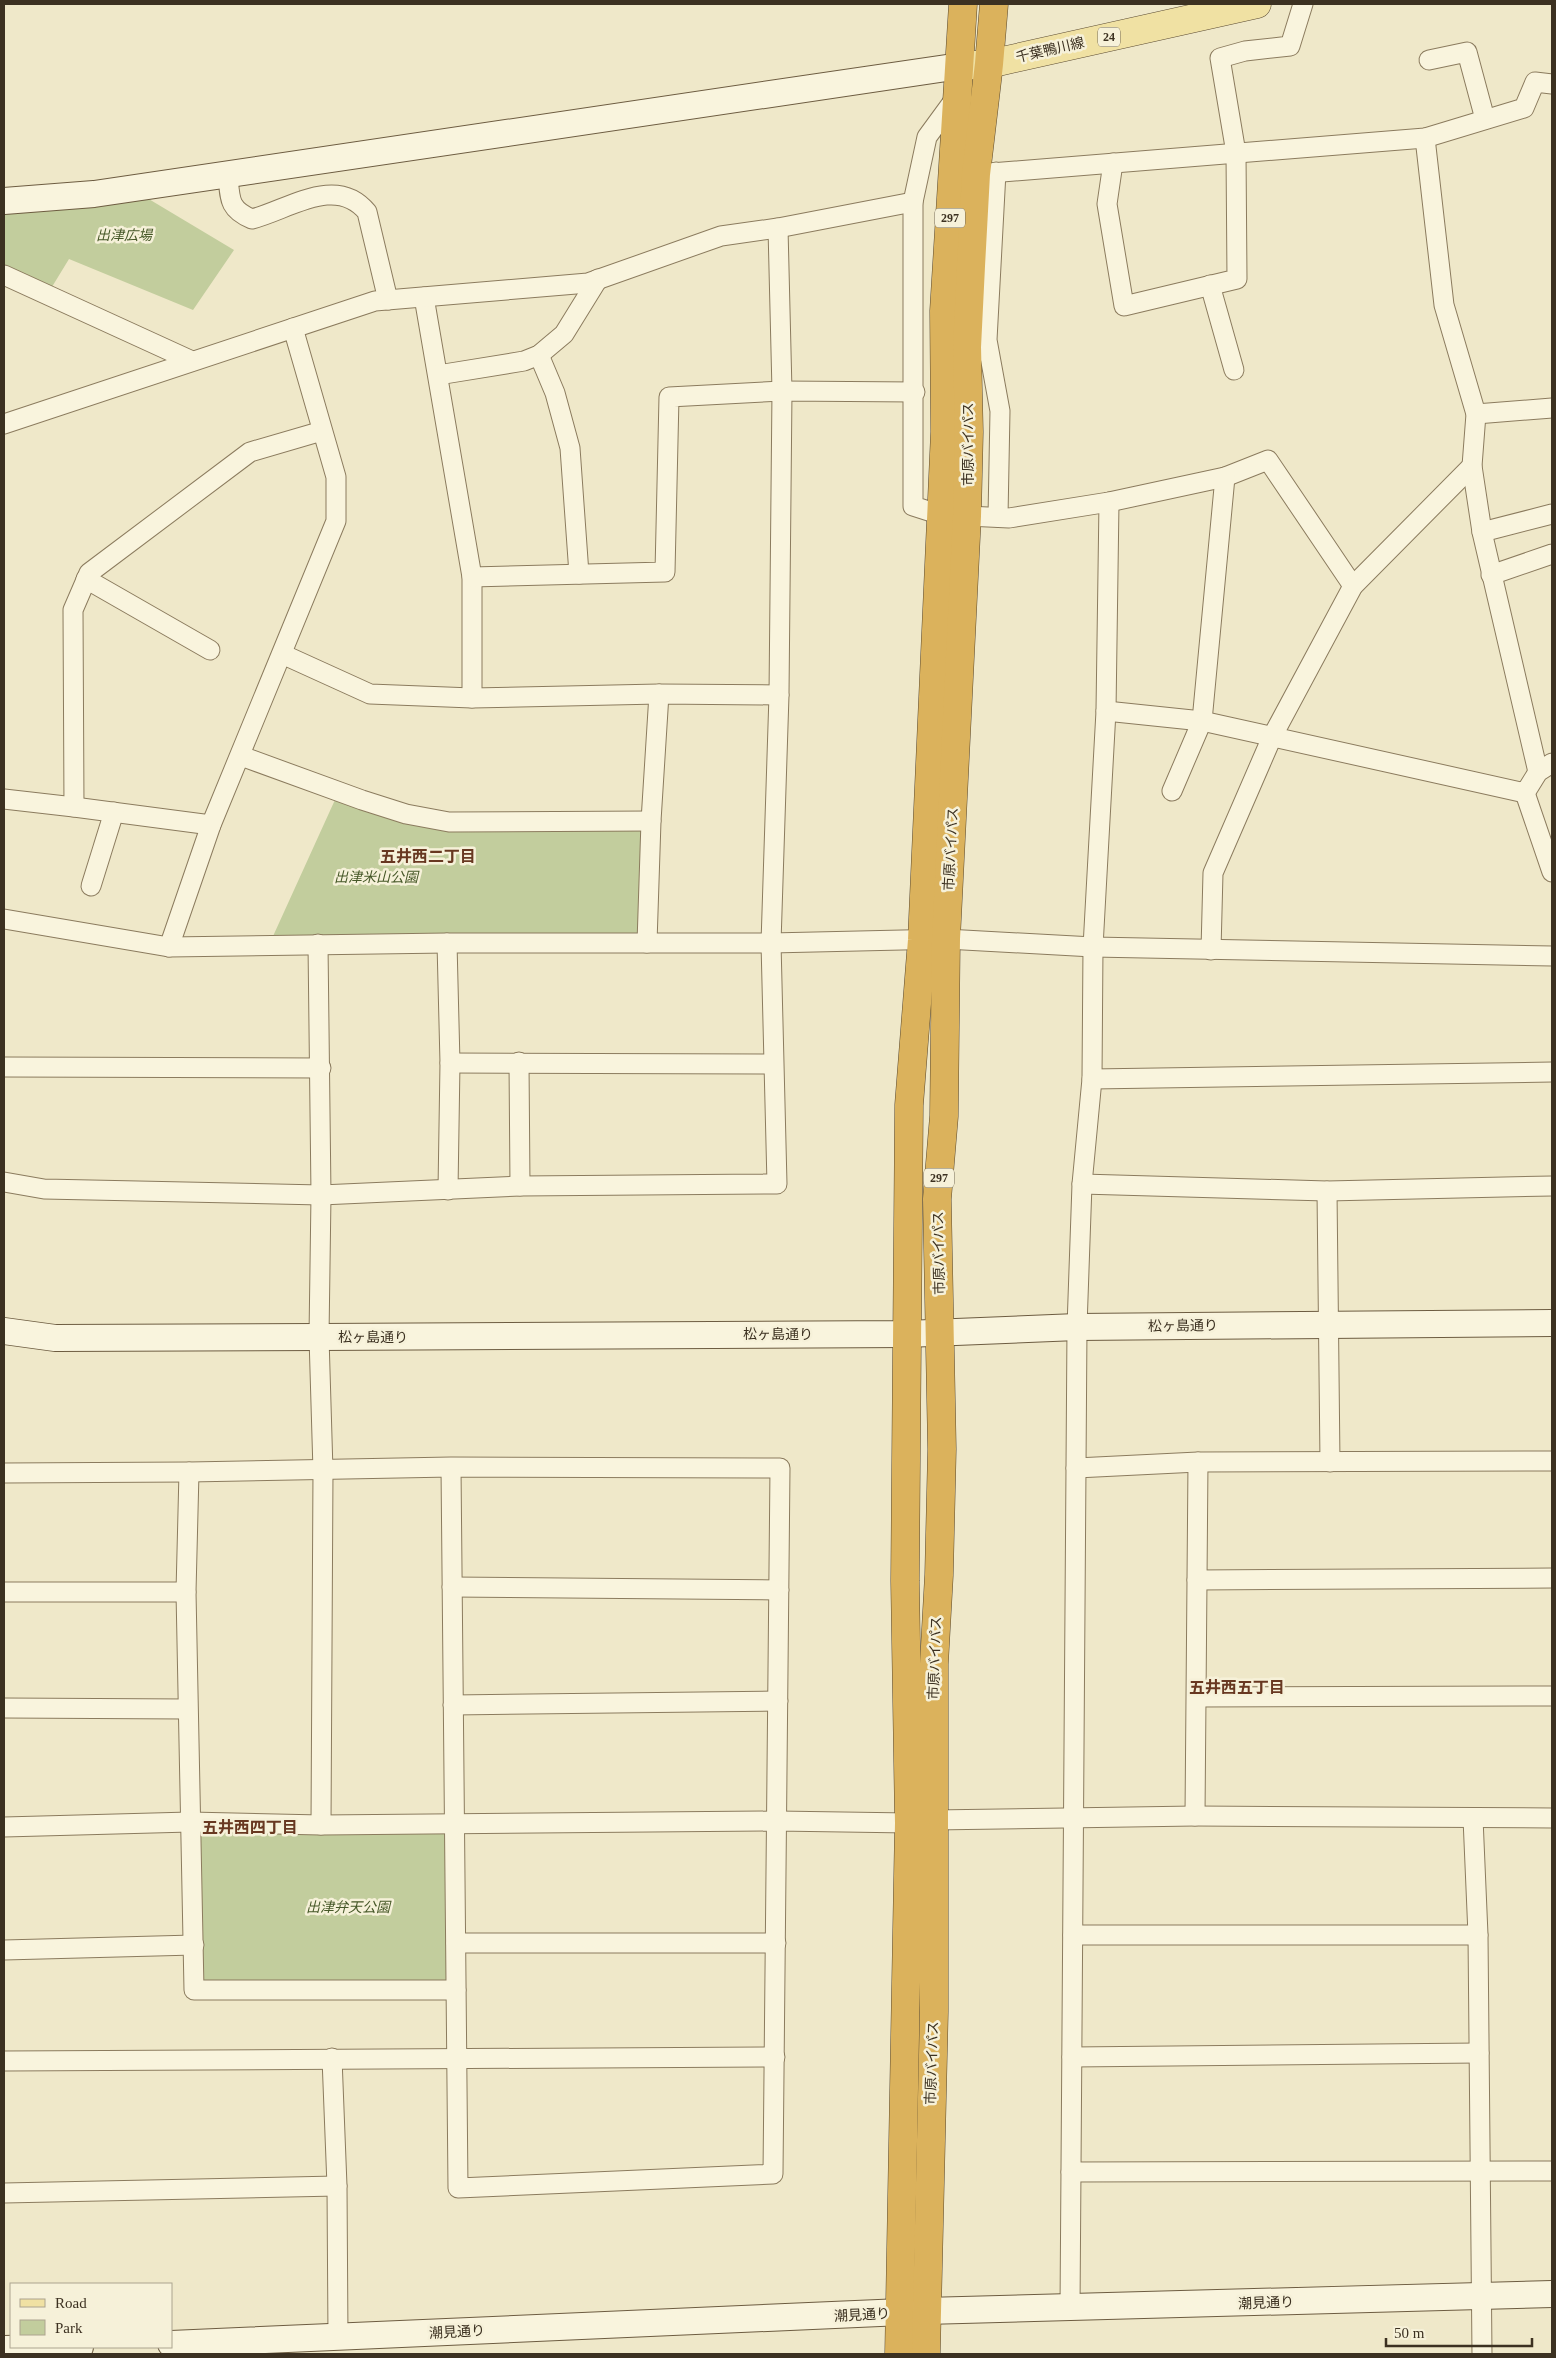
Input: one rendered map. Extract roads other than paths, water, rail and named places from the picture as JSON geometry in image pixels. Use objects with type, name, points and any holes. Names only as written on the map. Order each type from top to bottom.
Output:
[{"type":"highway","name":"市原バイパス","points":[[963,4],[958,95],[975,174]]},
{"type":"highway","name":"市原バイパス","points":[[899,2354],[913,2312],[934,2012],[906,1581],[906,1334],[909,1105],[934,940],[954,516],[945,432],[944,311],[975,174],[989,64],[994,4]]},
{"type":"highway","name":"市原バイパス","points":[[921,1822],[939,1575],[942,1448],[938,1198],[944,1116],[934,940]]},
{"type":"highway","name":"市原バイパス","points":[[913,2312],[926,2354]]},
{"type":"main road","name":"千葉鴨川線","points":[[960,66],[989,64],[1257,4]]},
{"type":"street","points":[[1113,163],[1107,204],[1124,306],[1237,279],[1236,153],[1220,58],[1244,51],[1290,46],[1303,4]]},
{"type":"street","points":[[1429,60],[1467,52],[1485,119]]},
{"type":"street","points":[[4,201],[94,194],[960,66]]},
{"type":"street","points":[[998,517],[1000,411],[987,340],[975,174],[1426,138],[1524,108],[1536,82],[1552,84]]},
{"type":"street","points":[[958,95],[927,137],[913,202],[915,392],[913,506],[954,516],[1009,518],[1109,502],[1225,477],[1268,460],[1353,586]]},
{"type":"street","points":[[1426,138],[1444,305],[1476,414],[1472,466],[1482,532],[1491,575],[1545,767],[1525,793]]},
{"type":"street","points":[[228,175],[230,202],[240,214],[252,219],[313,197],[332,195],[352,198],[362,205],[367,212],[388,300]]},
{"type":"street","points":[[4,424],[376,301],[588,283],[721,236],[778,228],[913,202]]},
{"type":"street","points":[[4,1182],[44,1190],[321,1195],[520,1186],[777,1184],[772,1064],[771,943],[779,695],[782,391],[778,228]]},
{"type":"street","points":[[4,275],[192,361]]},
{"type":"street","points":[[438,376],[524,361],[539,355],[564,334],[598,279]]},
{"type":"street","points":[[1210,285],[1234,370]]},
{"type":"street","points":[[424,297],[472,577],[472,698]]},
{"type":"street","points":[[169,947],[211,826],[336,521],[336,476],[293,328]]},
{"type":"street","points":[[539,355],[555,393],[570,448],[579,574]]},
{"type":"street","points":[[472,577],[665,572],[669,397],[782,391],[915,392]]},
{"type":"street","points":[[1476,414],[1552,408]]},
{"type":"street","points":[[74,806],[73,610],[89,573],[250,452],[322,431]]},
{"type":"street","points":[[1211,950],[1213,873],[1272,737],[1353,586],[1472,466]]},
{"type":"street","points":[[1172,791],[1202,721],[1225,477]]},
{"type":"street","points":[[1070,2308],[1077,1327],[1082,1184],[1092,1079],[1093,947],[1106,710],[1109,502]]},
{"type":"street","points":[[1482,532],[1552,514]]},
{"type":"street","points":[[1491,575],[1552,554]]},
{"type":"street","points":[[86,579],[210,650]]},
{"type":"street","points":[[282,654],[370,694],[472,698],[659,694],[779,695]]},
{"type":"street","points":[[647,943],[651,821],[659,694]]},
{"type":"street","points":[[1106,710],[1202,721],[1525,793]]},
{"type":"street","points":[[241,756],[397,811],[450,822],[651,821]]},
{"type":"street","points":[[1525,793],[1552,872]]},
{"type":"street","points":[[4,799],[74,806],[211,826]]},
{"type":"street","points":[[91,886],[114,812]]},
{"type":"street","points":[[4,919],[169,947],[318,944],[771,943],[934,940],[1093,947],[1552,956]]},
{"type":"street","points":[[447,943],[450,1063],[448,1190]]},
{"type":"street","points":[[318,944],[321,1068],[319,1337],[323,1471],[320,1825]]},
{"type":"street","points":[[519,1062],[520,1186]]},
{"type":"street","points":[[450,1063],[772,1064]]},
{"type":"street","points":[[4,1066],[321,1068]]},
{"type":"street","points":[[1092,1079],[1552,1072]]},
{"type":"street","points":[[1082,1184],[1327,1191],[1552,1186]]},
{"type":"street","points":[[1327,1191],[1330,1462]]},
{"type":"street","name":"松ヶ島通り","points":[[4,1331],[55,1338],[906,1334],[1077,1327],[1552,1323]]},
{"type":"street","points":[[1076,1468],[1198,1462],[1552,1461]]},
{"type":"street","points":[[1195,1816],[1198,1462]]},
{"type":"street","points":[[4,1473],[323,1471],[451,1467],[780,1468],[773,2174],[458,2188],[451,1467]]},
{"type":"street","points":[[189,1472],[186,1592],[187,1709],[194,1990],[456,1990]]},
{"type":"street","points":[[1197,1580],[1552,1578]]},
{"type":"street","points":[[452,1587],[779,1590]]},
{"type":"street","points":[[4,1592],[186,1592]]},
{"type":"street","points":[[1196,1697],[1552,1696]]},
{"type":"street","points":[[453,1706],[778,1701]]},
{"type":"street","points":[[4,1708],[187,1709]]},
{"type":"street","points":[[4,1827],[190,1822],[320,1825],[777,1821],[921,1822],[1074,1817],[1195,1816],[1552,1818]]},
{"type":"street","points":[[1473,1818],[1478,1935],[1482,2354]]},
{"type":"street","points":[[1073,1935],[1478,1935]]},
{"type":"street","points":[[456,1943],[776,1942]]},
{"type":"street","points":[[4,1950],[194,1944]]},
{"type":"street","points":[[1072,2057],[1479,2053]]},
{"type":"street","points":[[4,2061],[775,2057]]},
{"type":"street","points":[[332,2058],[337,2186],[338,2338]]},
{"type":"street","points":[[1072,2172],[1480,2173],[1552,2171]]},
{"type":"street","points":[[4,2194],[337,2186]]},
{"type":"street","name":"潮見通り","points":[[172,2344],[237,2348],[338,2338],[913,2312],[1552,2294]]},
{"type":"street","points":[[4,2349],[42,2348]]},
{"type":"district","name":"五井西二丁目","points":[[428,856]]},
{"type":"district","name":"五井西五丁目","points":[[1237,1687]]},
{"type":"district","name":"五井西四丁目","points":[[250,1827]]},
{"type":"park label","name":"出津広場","points":[[124,235]]},
{"type":"park label","name":"出津米山公園","points":[[376,877]]},
{"type":"park label","name":"出津弁天公園","points":[[348,1907]]}]
